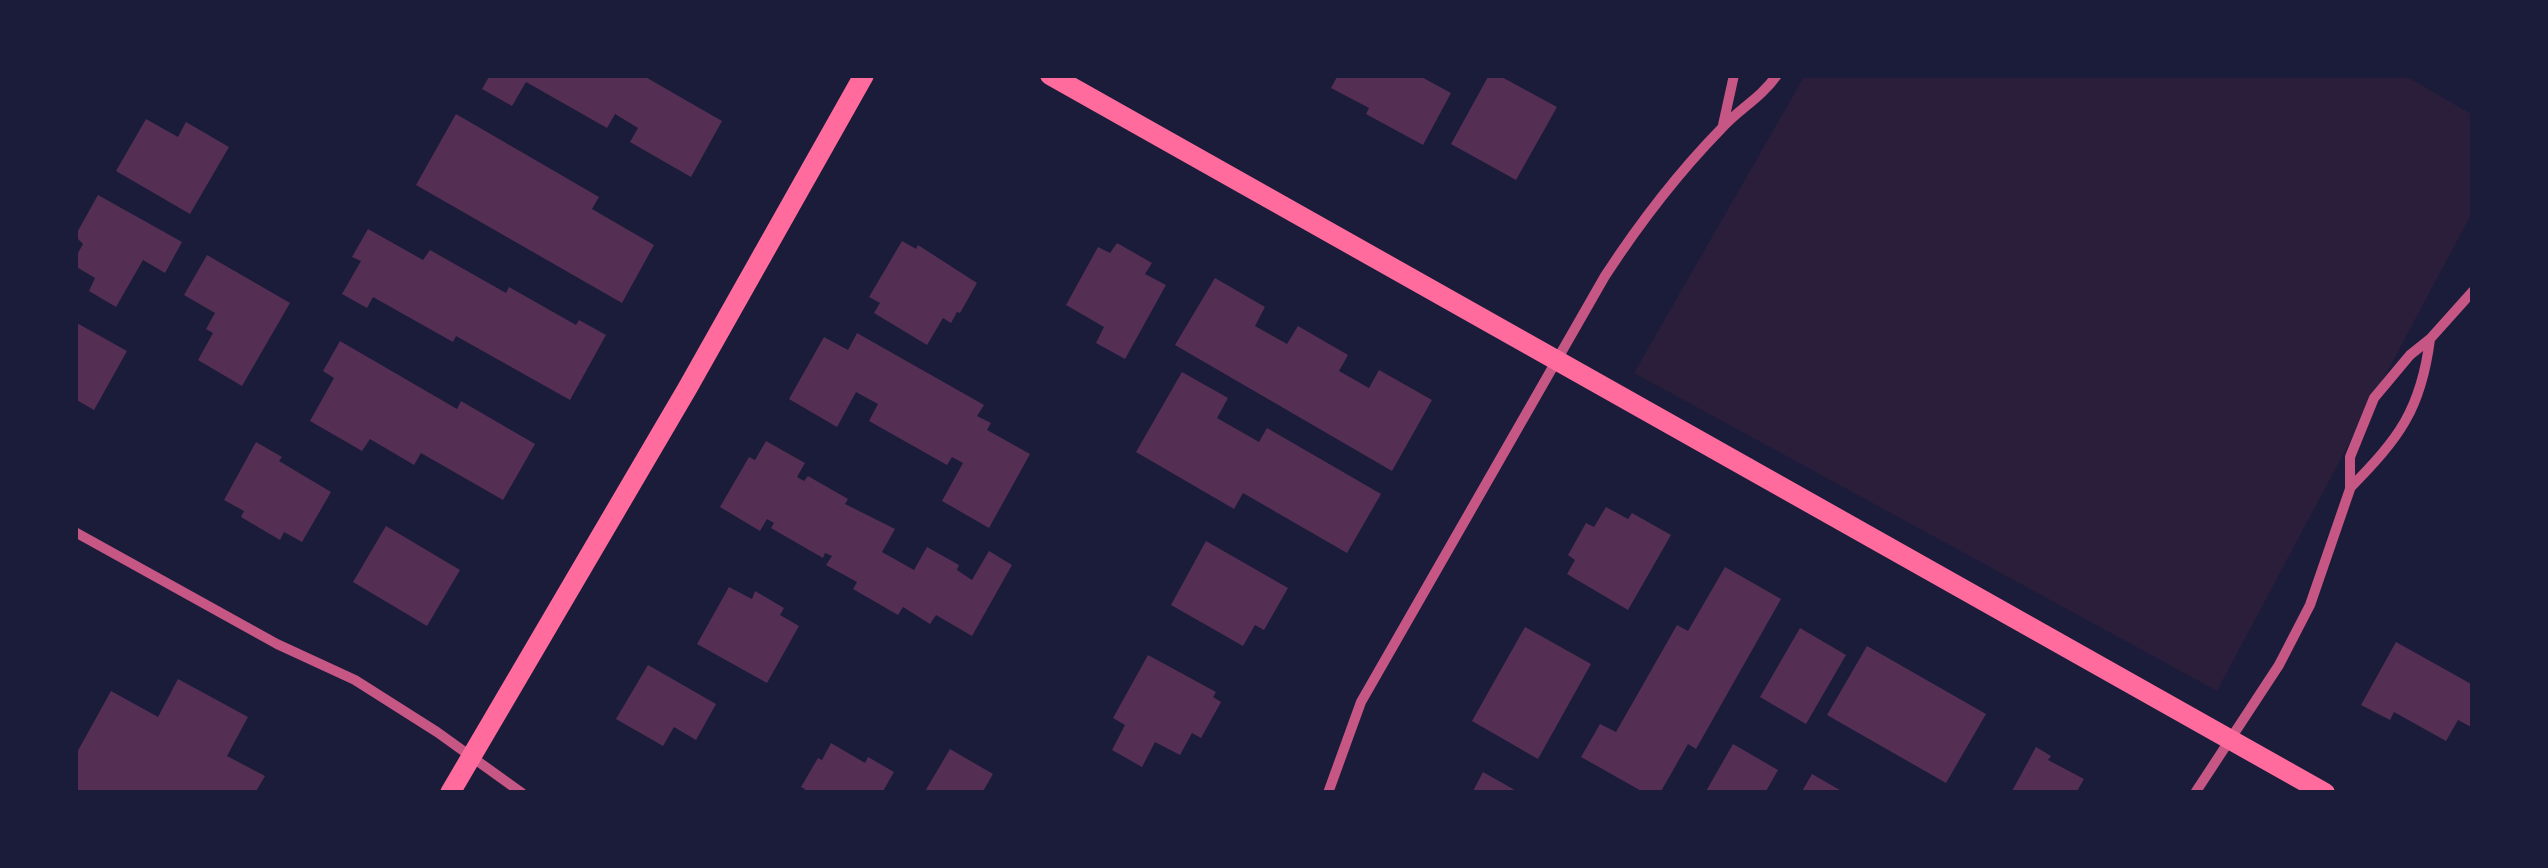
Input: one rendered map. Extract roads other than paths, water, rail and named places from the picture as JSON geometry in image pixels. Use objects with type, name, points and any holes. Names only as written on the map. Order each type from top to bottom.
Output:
[{"type":"main road","points":[[450,793],[688,389],[864,75]]},
{"type":"main road","points":[[1050,75],[2324,793]]},
{"type":"street","points":[[1723,126],[1734,75]]},
{"type":"street","points":[[1328,793],[1360,702],[1602,282],[1637,226],[1723,126],[1763,94],[1776,75]]},
{"type":"street","points":[[2195,793],[2278,665],[2310,605],[2350,489],[2350,457],[2374,398],[2473,291]]},
{"type":"street","points":[[2350,489],[2406,425],[2425,380],[2430,339]]},
{"type":"street","points":[[75,532],[277,644],[354,680],[522,793]]}]
